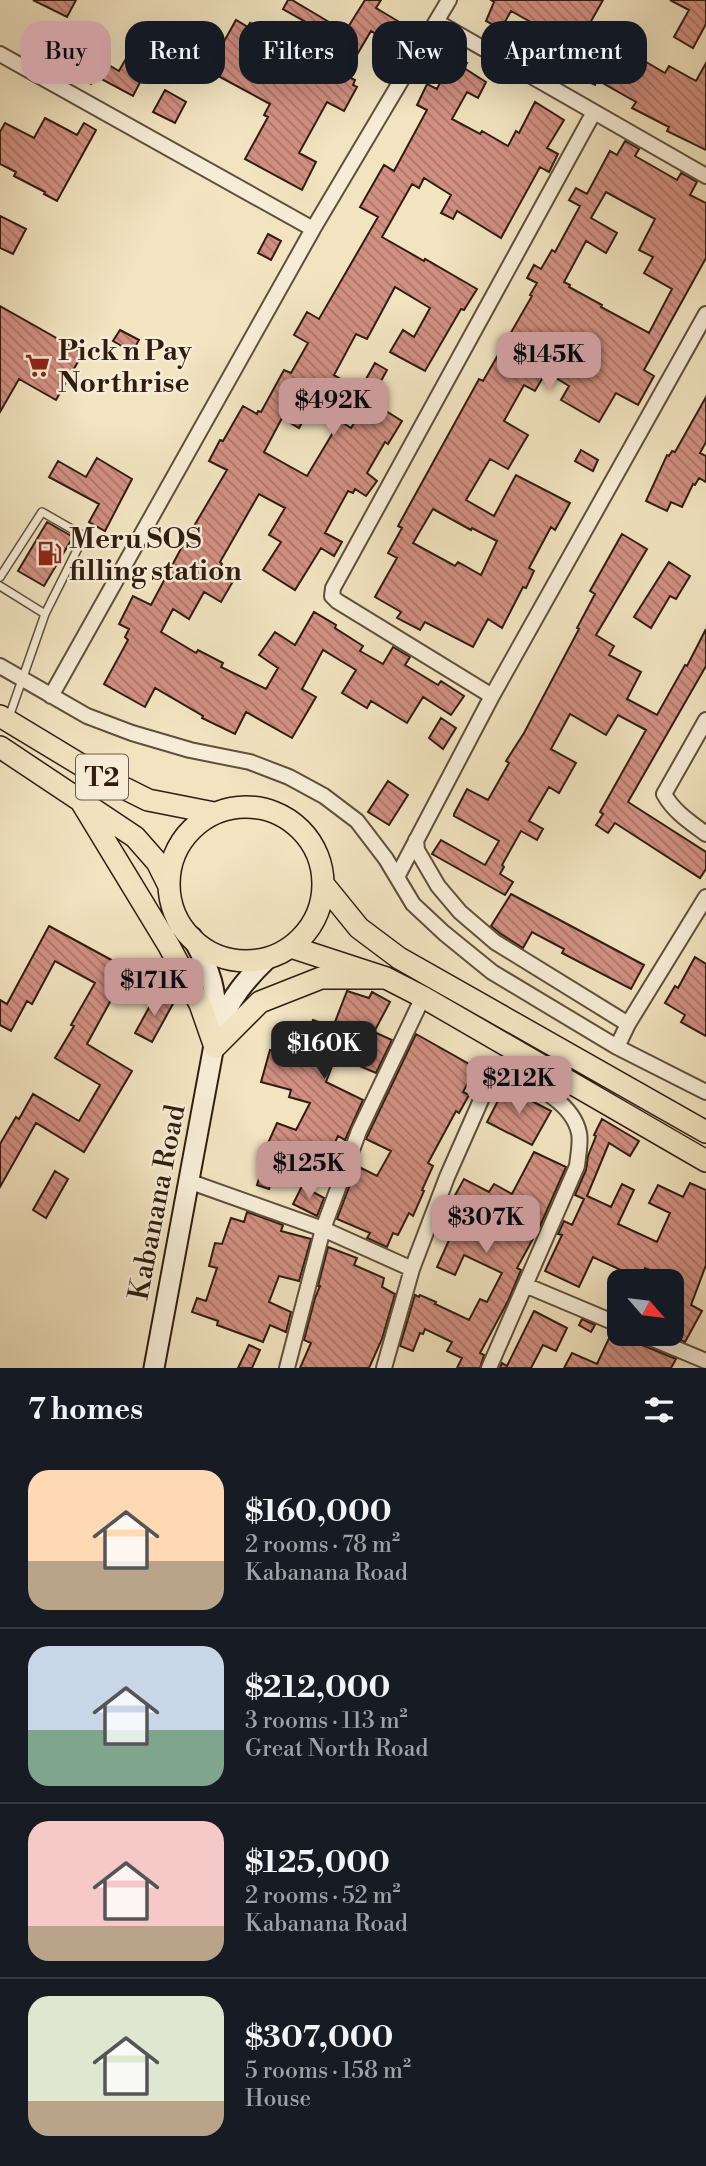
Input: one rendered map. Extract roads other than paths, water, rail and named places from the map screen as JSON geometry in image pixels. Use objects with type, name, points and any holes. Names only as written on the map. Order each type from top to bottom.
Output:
[{"type":"main road","name":"T2","points":[[4,718],[96,774],[148,800],[214,813]]},
{"type":"main road","name":"T2","points":[[0,747],[135,837],[157,862],[179,922],[192,937],[213,952],[240,960],[267,958],[291,947],[312,924],[321,905],[324,885],[323,872],[315,851],[292,824],[260,809],[236,807],[202,819],[183,836],[171,859],[167,884]]},
{"type":"main road","points":[[82,803],[169,946],[216,1038],[260,1002],[321,978],[386,978]]},
{"type":"main road","name":"T2","points":[[324,885],[359,928],[399,958],[706,1132]]},
{"type":"main road","points":[[291,947],[386,978],[423,997],[706,1161]]},
{"type":"street","points":[[438,21],[449,0]]},
{"type":"street","points":[[467,39],[706,176]]},
{"type":"street","points":[[0,54],[313,229]]},
{"type":"street","points":[[51,696],[313,229],[400,84]]},
{"type":"street","points":[[492,696],[337,601],[332,596],[333,588],[594,113]]},
{"type":"street","points":[[397,877],[492,696],[706,314]]},
{"type":"street","points":[[0,666],[87,716],[190,750],[250,762],[324,796],[356,821],[386,859],[413,904],[443,933],[492,972],[617,1047],[706,1092]]},
{"type":"street","points":[[706,720],[664,794],[681,816],[706,834]]},
{"type":"street","points":[[416,840],[417,850],[438,886],[460,912],[495,942],[628,1024]]},
{"type":"street","points":[[617,1047],[628,1024],[706,897]]},
{"type":"street","points":[[192,937],[208,966],[216,997],[216,1038]]},
{"type":"street","points":[[216,1038],[229,1002],[246,979],[267,958]]},
{"type":"street","points":[[287,1368],[323,1229],[359,1131],[423,997]]},
{"type":"street","name":"Kabanana Road","points":[[154,1368],[216,1038]]},
{"type":"street","points":[[384,1368],[412,1269],[447,1177],[496,1066],[552,1096],[572,1116],[580,1134],[577,1166],[489,1368]]},
{"type":"street","points":[[188,1181],[323,1229],[412,1269]]},
{"type":"street","points":[[525,1285],[607,1320]]},
{"type":"street","points":[[669,1346],[706,1361]]},
{"type":"lane","points":[[0,577],[42,512],[84,536],[45,614],[23,681],[4,718]]},
{"type":"lane","points":[[0,586],[45,614]]},
{"type":"place","name":"Pick n Pay Northrise","points":[[38,366]]},
{"type":"place","name":"Meru SOS filling station","points":[[49,554]]}]
